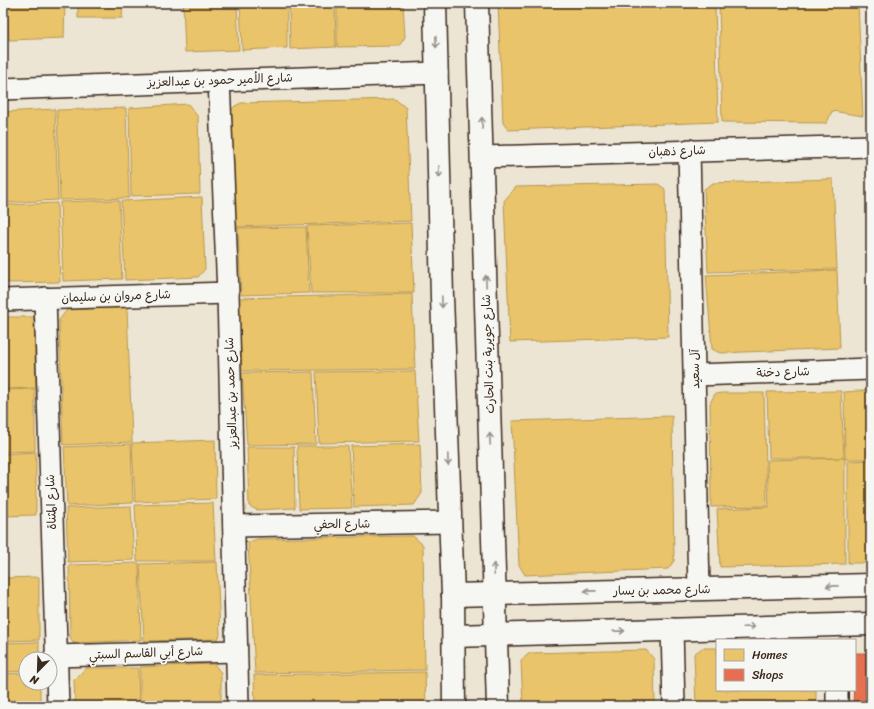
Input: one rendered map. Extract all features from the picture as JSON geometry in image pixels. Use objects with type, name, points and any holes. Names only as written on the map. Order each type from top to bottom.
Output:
[{"type":"street","points":[[435,3],[442,305],[453,595],[454,706]]},
{"type":"street","name":"شارع جويرية بنت الحارث","points":[[477,3],[483,157],[498,706]]},
{"type":"street","name":"شارع الأمير حمود بن عبدالعزيز","points":[[3,89],[437,73]]},
{"type":"street","name":"شارع حمد بن عبدالعزيز","points":[[219,80],[228,293],[238,706]]},
{"type":"street","name":"شارع ذهبان","points":[[483,157],[871,146]]},
{"type":"street","name":"آل سعيد","points":[[689,150],[699,589]]},
{"type":"street","name":"شارع مروان بن سليمان","points":[[3,300],[228,293]]},
{"type":"street","name":"شارع المثناة","points":[[45,298],[55,651]]},
{"type":"street","name":"شارع دخنة","points":[[695,375],[871,369]]},
{"type":"street","name":"شارع الحفي","points":[[234,526],[450,522]]},
{"type":"street","name":"شارع محمد بن يسار","points":[[453,595],[869,585]]},
{"type":"street","points":[[548,592],[516,598],[505,604],[502,612],[504,620],[514,629],[550,634]]},
{"type":"street","points":[[454,636],[496,636],[672,629],[836,632],[870,624]]},
{"type":"street","points":[[672,629],[674,706]]},
{"type":"street","points":[[454,706],[459,654],[471,646],[480,647],[489,652],[498,706]]},
{"type":"street","name":"شارع أبي القاسم السبتي","points":[[58,656],[236,651]]},
{"type":"street","name":"شارع المثناة","points":[[57,691],[58,706]]},
{"type":"street","points":[[837,691],[837,706]]},
{"type":"building: Homes","points":[[7,3],[65,3],[64,38],[9,40]]},
{"type":"building: Homes","points":[[78,3],[123,3],[122,18],[78,18]]},
{"type":"building: Homes","points":[[183,3],[237,3],[239,50],[185,52]]},
{"type":"building: Homes","points":[[240,3],[287,3],[287,48],[242,50]]},
{"type":"building: Homes","points":[[289,3],[335,3],[336,47],[290,49]]},
{"type":"building: Homes","points":[[337,3],[403,3],[405,37],[399,46],[337,47]]},
{"type":"building: Homes","points":[[498,3],[715,3],[718,122],[508,130],[503,123]]},
{"type":"building: Homes","points":[[719,3],[858,3],[863,116],[832,111],[827,123],[722,122]]},
{"type":"building: Homes","points":[[395,99],[406,108],[411,221],[235,227],[229,112],[235,106],[241,103]]},
{"type":"building: Homes","points":[[188,104],[198,117],[200,194],[131,196],[129,108]]},
{"type":"building: Homes","points":[[126,108],[129,198],[60,200],[57,110]]},
{"type":"building: Homes","points":[[55,109],[58,200],[3,203],[3,112]]},
{"type":"building: Homes","points":[[833,179],[837,269],[708,272],[704,189],[713,183]]},
{"type":"building: Homes","points":[[658,184],[665,189],[668,337],[510,342],[504,201],[516,187]]},
{"type":"building: Homes","points":[[202,197],[205,269],[198,277],[125,280],[121,201]]},
{"type":"building: Homes","points":[[119,200],[122,279],[63,281],[60,202]]},
{"type":"building: Homes","points":[[57,203],[60,282],[3,283],[3,205]]},
{"type":"building: Homes","points":[[411,223],[414,293],[311,293],[307,226]]},
{"type":"building: Homes","points":[[306,227],[309,293],[241,295],[238,228]]},
{"type":"building: Homes","points":[[837,270],[840,348],[720,353],[712,349],[706,275]]},
{"type":"building: Homes","points":[[412,294],[415,369],[242,371],[238,298]]},
{"type":"building: Homes","points":[[127,307],[132,442],[63,445],[59,320],[67,310]]},
{"type":"building: Homes","points":[[3,317],[34,317],[36,388],[3,389]]},
{"type":"building: Homes","points":[[415,371],[419,441],[319,443],[316,372]]},
{"type":"building: Homes","points":[[313,372],[316,444],[247,445],[242,373]]},
{"type":"building: Homes","points":[[35,389],[35,451],[3,452],[3,390]]},
{"type":"building: Homes","points":[[871,390],[871,459],[845,459],[844,392]]},
{"type":"building: Homes","points":[[841,391],[844,458],[769,458],[767,392]]},
{"type":"building: Homes","points":[[764,393],[767,506],[711,507],[710,403],[715,394]]},
{"type":"building: Homes","points":[[672,416],[674,561],[668,569],[525,575],[519,565],[512,421]]},
{"type":"building: Homes","points":[[215,440],[216,499],[135,502],[132,443]]},
{"type":"building: Homes","points":[[131,444],[133,503],[67,506],[64,447]]},
{"type":"building: Homes","points":[[420,444],[422,493],[414,505],[354,507],[351,446]]},
{"type":"building: Homes","points":[[297,446],[348,446],[352,508],[299,509]]},
{"type":"building: Homes","points":[[247,447],[294,447],[295,508],[257,510],[249,506]]},
{"type":"building: Homes","points":[[36,452],[36,515],[3,516],[3,454]]},
{"type":"building: Homes","points":[[845,458],[845,564],[720,567],[717,509],[769,507],[767,460]]},
{"type":"building: Homes","points":[[871,460],[871,563],[848,563],[848,461]]},
{"type":"building: Homes","points":[[213,503],[216,561],[137,561],[135,505]]},
{"type":"building: Homes","points":[[131,506],[134,560],[68,562],[66,508]]},
{"type":"building: Homes","points":[[413,536],[423,545],[425,670],[255,673],[248,542],[258,539]]},
{"type":"building: Homes","points":[[217,562],[220,635],[218,639],[144,641],[140,564]]},
{"type":"building: Homes","points":[[139,563],[141,640],[73,643],[70,637],[69,565]]},
{"type":"building: Homes","points":[[39,577],[39,640],[3,641],[3,578]]},
{"type":"building: Homes","points":[[39,642],[39,651],[18,651],[18,671],[3,672],[3,643]]},
{"type":"building: Homes","points":[[702,648],[716,648],[716,691],[816,691],[816,706],[696,706],[694,654]]},
{"type":"building: Homes","points":[[646,650],[654,659],[655,706],[523,706],[521,660],[530,653]]},
{"type":"building: Homes","points":[[214,664],[221,673],[221,706],[140,706],[140,667]]},
{"type":"building: Homes","points":[[86,668],[138,668],[139,706],[75,706],[74,680]]},
{"type":"building: Homes","points":[[425,672],[426,706],[255,706],[254,675]]},
{"type":"building: Homes","points":[[18,673],[18,691],[40,691],[40,702],[3,703],[3,674]]},
{"type":"building: Shops","points":[[856,653],[871,653],[871,706],[853,706],[854,691],[856,691]]}]
